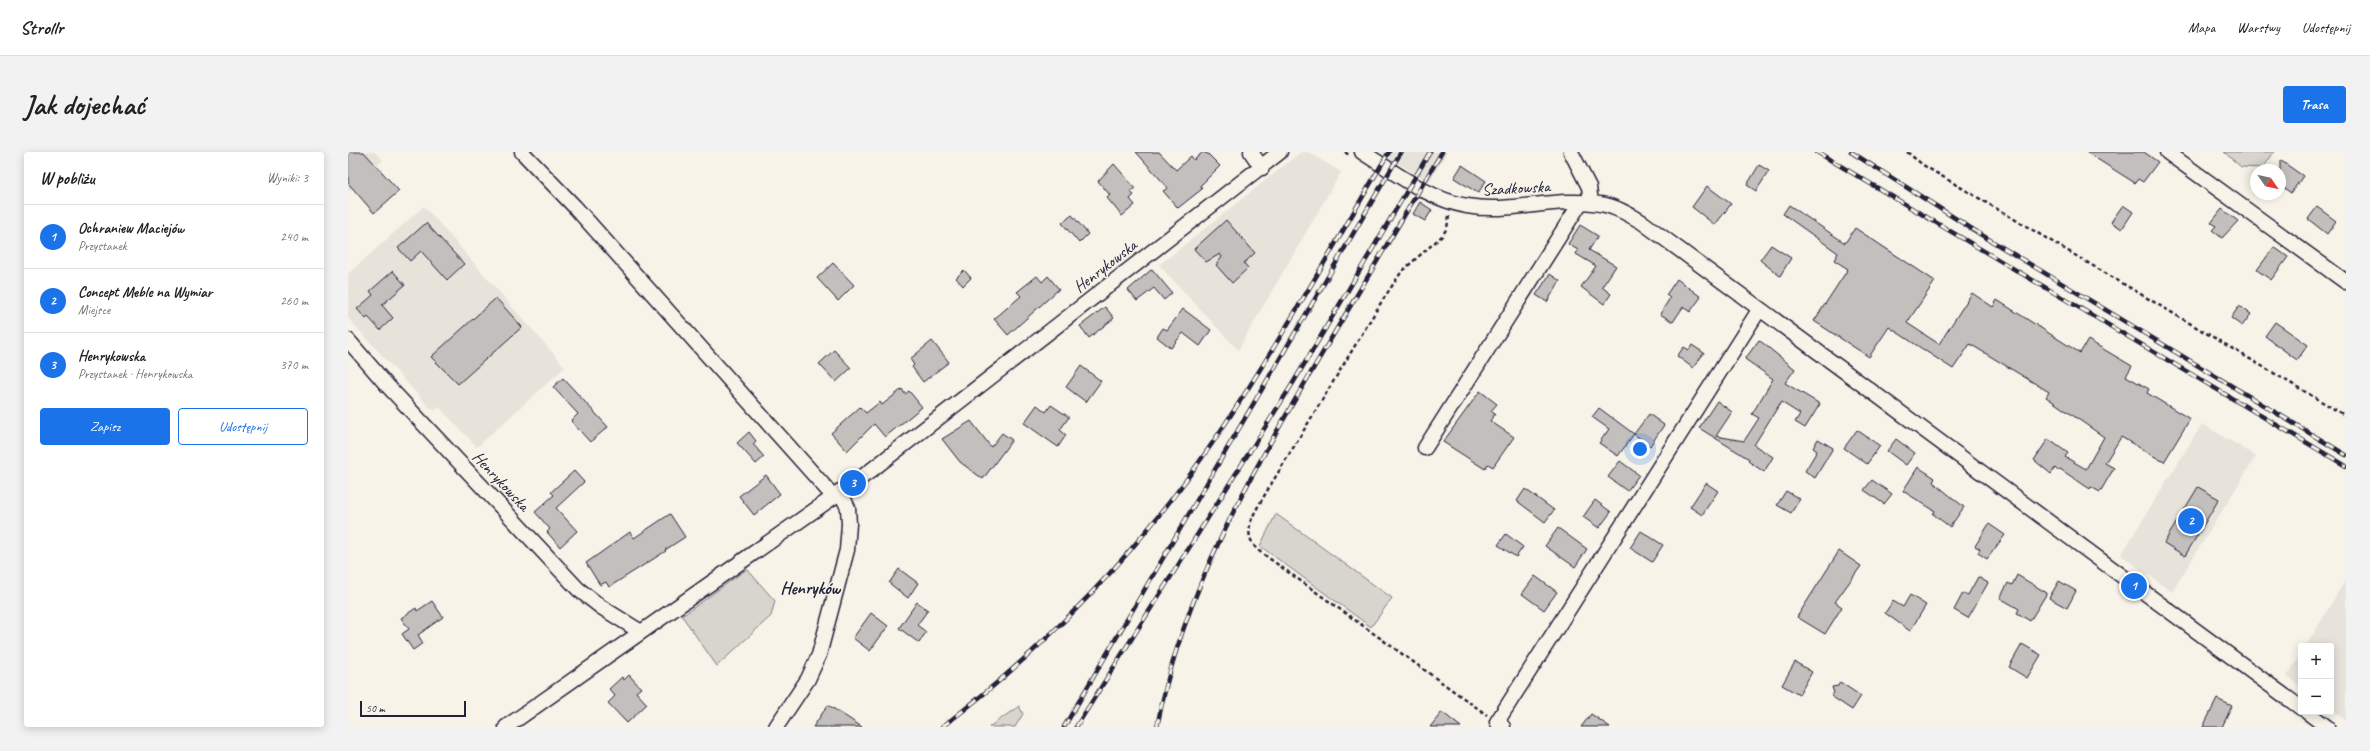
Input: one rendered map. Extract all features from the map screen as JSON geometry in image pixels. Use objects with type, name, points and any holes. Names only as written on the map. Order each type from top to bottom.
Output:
[{"type":"street","points":[[522,152],[580,213],[837,494],[848,508],[847,550],[821,647],[808,679],[776,727]]},
{"type":"street","points":[[1251,152],[1262,168]]},
{"type":"street","name":"Henrykowska","points":[[506,727],[868,472],[1262,168],[1280,152]]},
{"type":"street","name":"Szadkowska","points":[[1362,152],[1421,188],[1450,202],[1498,209],[1586,203],[1612,208],[1642,222],[1759,310],[2298,706]]},
{"type":"street","points":[[1425,448],[1586,203],[1588,187],[1571,152]]},
{"type":"street","points":[[2167,152],[2346,282]]},
{"type":"street","points":[[1500,725],[1759,310]]},
{"type":"street","name":"Henrykowska","points":[[348,340],[385,383],[578,589],[601,607],[641,632]]},
{"type":"street","points":[[2311,715],[2327,727]]},
{"type":"path","points":[[1907,152],[1930,169],[2346,416]]},
{"type":"path","points":[[1450,202],[1449,221],[1442,236],[1406,267],[1382,301],[1267,490],[1252,517],[1248,533],[1251,543],[1259,551],[1500,725]]},
{"type":"shaded area","points":[[348,152],[375,152],[383,160],[348,192]]},
{"type":"shaded area","points":[[1301,152],[1308,152],[1341,172],[1238,350],[1159,265]]},
{"type":"shaded area","points":[[1383,152],[1447,152],[1429,182],[1382,154]]},
{"type":"shaded area","points":[[2224,152],[2274,152],[2266,164],[2250,164],[2250,167],[2241,167]]},
{"type":"shaded area","points":[[424,206],[565,367],[477,447],[439,407],[436,410],[429,407],[348,318],[348,274]]},
{"type":"shaded area","points":[[2202,424],[2256,456],[2172,592],[2121,555]]},
{"type":"shaded area","points":[[1276,514],[1392,598],[1371,627],[1260,546]]},
{"type":"shaded area","points":[[747,569],[775,601],[771,616],[717,666],[682,616]]},
{"type":"shaded area","points":[[2346,579],[2346,721],[2334,711],[2334,643],[2308,643]]},
{"type":"shaded area","points":[[2298,659],[2298,685],[2287,676]]},
{"type":"shaded area","points":[[1019,706],[1023,714],[1015,727],[989,727]]},
{"type":"building","points":[[348,152],[364,152],[399,191],[374,213],[348,183]]},
{"type":"building","points":[[1136,152],[1159,152],[1176,170],[1191,156],[1194,160],[1203,152],[1208,154],[1220,166],[1200,186],[1202,189],[1178,208],[1163,191],[1168,188]]},
{"type":"building","points":[[2086,152],[2144,152],[2158,162],[2143,182],[2138,179],[2135,183]]},
{"type":"building","points":[[2280,160],[2286,164],[2280,164]]},
{"type":"building","points":[[1114,164],[1135,188],[1130,192],[1134,195],[1130,199],[1135,205],[1122,216],[1107,198],[1110,195],[1098,181]]},
{"type":"building","points":[[2286,164],[2303,176],[2291,193],[2286,189]]},
{"type":"building","points":[[1462,165],[1486,181],[1478,193],[1454,178]]},
{"type":"building","points":[[1759,165],[1769,171],[1756,191],[1747,185]]},
{"type":"building","points":[[1707,186],[1731,204],[1715,225],[1692,207]]},
{"type":"building","points":[[1420,202],[1432,210],[1425,221],[1413,214]]},
{"type":"building","points":[[1789,205],[1845,243],[1855,228],[1935,281],[1907,323],[1939,344],[1972,293],[1993,307],[1997,300],[2080,353],[2088,340],[2132,366],[2126,376],[2149,389],[2147,393],[2190,419],[2164,462],[2121,437],[2105,463],[2114,468],[2100,492],[2091,487],[2090,489],[2060,469],[2058,471],[2055,468],[2051,474],[2034,460],[2048,439],[2068,453],[2065,457],[2086,469],[2104,437],[2046,397],[2049,392],[1970,344],[1953,369],[1889,327],[1869,357],[1814,321],[1848,269],[1834,260],[1838,253],[1783,214]]},
{"type":"building","points":[[2123,205],[2133,212],[2122,229],[2111,222]]},
{"type":"building","points":[[2317,207],[2336,221],[2327,234],[2308,219]]},
{"type":"building","points":[[2222,209],[2238,221],[2222,238],[2212,230],[2216,226],[2211,223]]},
{"type":"building","points":[[1072,215],[1088,234],[1079,243],[1062,223]]},
{"type":"building","points":[[1226,220],[1255,253],[1244,263],[1248,268],[1232,283],[1216,265],[1222,257],[1220,254],[1206,262],[1194,249]]},
{"type":"building","points":[[426,223],[464,264],[447,280],[421,251],[410,261],[398,248]]},
{"type":"building","points":[[1580,225],[1598,236],[1589,250],[1616,266],[1602,287],[1611,294],[1604,304],[1581,287],[1596,266],[1576,254],[1578,250],[1568,244]]},
{"type":"building","points":[[1771,245],[1791,258],[1780,276],[1760,260]]},
{"type":"building","points":[[2274,247],[2288,257],[2271,280],[2257,270]]},
{"type":"building","points":[[833,263],[854,285],[838,301],[817,278]]},
{"type":"building","points":[[1152,269],[1172,293],[1164,300],[1154,288],[1137,301],[1128,290]]},
{"type":"building","points":[[964,270],[971,278],[963,286],[956,278]]},
{"type":"building","points":[[393,271],[405,285],[382,305],[393,318],[380,330],[368,317],[366,319],[357,309],[373,295],[370,291]]},
{"type":"building","points":[[1550,274],[1560,281],[1547,302],[1536,295]]},
{"type":"building","points":[[1037,276],[1042,282],[1048,276],[1059,289],[1008,335],[994,319],[1021,296],[1017,292]]},
{"type":"building","points":[[1677,279],[1701,297],[1690,312],[1683,307],[1673,322],[1660,314],[1670,298],[1666,295]]},
{"type":"building","points":[[496,298],[522,327],[458,384],[431,357]]},
{"type":"building","points":[[2239,306],[2251,314],[2242,326],[2231,318]]},
{"type":"building","points":[[1105,307],[1114,318],[1089,338],[1080,326]]},
{"type":"building","points":[[1183,309],[1211,330],[1200,346],[1183,333],[1171,348],[1157,337],[1163,328],[1167,330]]},
{"type":"building","points":[[2275,322],[2308,345],[2297,360],[2265,336]]},
{"type":"building","points":[[1759,340],[1795,369],[1785,383],[1820,404],[1805,428],[1795,422],[1800,414],[1781,402],[1754,445],[1773,457],[1764,472],[1748,461],[1749,459],[1699,428],[1717,401],[1732,412],[1716,436],[1744,441],[1759,418],[1752,414],[1773,379],[1745,359]]},
{"type":"building","points":[[932,341],[949,362],[923,382],[912,367],[914,365],[910,359]]},
{"type":"building","points":[[1692,345],[1704,353],[1693,368],[1677,356],[1684,347],[1689,350]]},
{"type":"building","points":[[834,350],[851,368],[836,382],[819,364]]},
{"type":"building","points":[[1081,366],[1101,381],[1086,402],[1066,387]]},
{"type":"building","points":[[563,378],[608,427],[590,442],[571,421],[578,414],[553,387]]},
{"type":"building","points":[[902,389],[905,394],[909,391],[922,407],[885,437],[874,424],[847,451],[831,433],[860,407],[866,413],[880,402],[882,405]]},
{"type":"building","points":[[1480,391],[1497,404],[1491,411],[1495,414],[1490,421],[1514,437],[1493,467],[1488,464],[1485,469],[1443,442]]},
{"type":"building","points":[[1037,405],[1046,412],[1051,405],[1069,417],[1060,430],[1066,435],[1058,447],[1024,423]]},
{"type":"building","points":[[1599,408],[1634,434],[1618,456],[1599,443],[1609,429],[1592,417]]},
{"type":"building","points":[[1649,414],[1664,425],[1650,446],[1634,434]]},
{"type":"building","points":[[971,421],[991,447],[1002,433],[1012,440],[983,479],[960,462],[942,439]]},
{"type":"building","points":[[1857,430],[1880,446],[1867,464],[1844,448]]},
{"type":"building","points":[[749,432],[756,441],[753,444],[764,457],[756,464],[737,443]]},
{"type":"building","points":[[1818,439],[1833,448],[1815,478],[1805,471],[1817,451],[1813,448]]},
{"type":"building","points":[[1896,439],[1915,453],[1906,465],[1887,451]]},
{"type":"building","points":[[1620,461],[1639,475],[1627,491],[1608,477]]},
{"type":"building","points":[[1918,467],[1935,478],[1933,482],[1964,507],[1950,527],[1933,514],[1935,511],[1903,491]]},
{"type":"building","points":[[574,471],[584,482],[556,508],[577,531],[560,547],[547,532],[550,529],[535,512],[554,495],[551,492]]},
{"type":"building","points":[[766,475],[780,494],[754,515],[739,496]]},
{"type":"building","points":[[1872,480],[1892,494],[1884,504],[1864,490]]},
{"type":"building","points":[[1706,483],[1718,491],[1702,515],[1690,507]]},
{"type":"building","points":[[2198,487],[2219,499],[2185,556],[2164,543]]},
{"type":"building","points":[[1525,489],[1554,510],[1545,522],[1517,501]]},
{"type":"building","points":[[1786,491],[1800,499],[1791,513],[1777,505]]},
{"type":"building","points":[[1595,500],[1611,512],[1599,528],[1583,517]]},
{"type":"building","points":[[670,514],[685,537],[665,550],[666,551],[609,587],[606,582],[600,585],[586,563],[630,532],[634,538]]},
{"type":"building","points":[[1989,524],[2005,535],[1987,559],[1978,553],[1980,549],[1975,546]]},
{"type":"building","points":[[1558,528],[1587,549],[1575,567],[1545,546]]},
{"type":"building","points":[[1641,531],[1663,545],[1652,562],[1630,548]]},
{"type":"building","points":[[1506,534],[1523,547],[1516,557],[1498,545]]},
{"type":"building","points":[[1839,551],[1861,566],[1835,602],[1842,607],[1825,634],[1797,617]]},
{"type":"building","points":[[899,569],[918,583],[908,598],[889,583]]},
{"type":"building","points":[[2017,575],[2047,593],[2030,621],[2017,613],[2019,609],[2000,598],[2008,583],[2012,585]]},
{"type":"building","points":[[1535,576],[1557,592],[1544,610],[1522,594]]},
{"type":"building","points":[[1978,577],[1988,583],[1968,618],[1954,610],[1963,593],[1968,595]]},
{"type":"building","points":[[2059,581],[2076,591],[2067,608],[2049,598]]},
{"type":"building","points":[[1910,595],[1926,605],[1910,631],[1885,613],[1893,601],[1903,607]]},
{"type":"building","points":[[432,601],[443,617],[418,635],[423,643],[413,650],[402,634],[409,629],[401,618],[416,608],[417,611]]},
{"type":"building","points":[[917,602],[928,610],[917,625],[926,632],[919,643],[899,628]]},
{"type":"building","points":[[871,613],[888,626],[870,651],[853,638]]},
{"type":"building","points":[[2022,644],[2041,655],[2027,678],[2009,667]]},
{"type":"building","points":[[1795,662],[1812,672],[1799,695],[1782,685]]},
{"type":"building","points":[[629,675],[641,688],[636,692],[647,704],[627,723],[608,703],[615,696],[609,689],[622,677],[624,680]]},
{"type":"building","points":[[1840,682],[1861,696],[1852,710],[1831,696],[1834,693],[1832,687],[1838,686]]},
{"type":"building","points":[[2217,699],[2232,706],[2222,727],[2203,727]]},
{"type":"building","points":[[828,705],[862,727],[813,727]]},
{"type":"building","points":[[1442,712],[1461,727],[1430,727]]},
{"type":"building","points":[[1591,714],[1610,727],[1581,727]]},
{"type":"railway","points":[[942,727],[1017,665],[1088,597],[1121,561],[1183,485],[1258,373],[1389,152]]},
{"type":"railway","points":[[1064,727],[1401,152]]},
{"type":"railway","points":[[1076,727],[1293,383],[1430,152]]},
{"type":"railway","points":[[1157,727],[1169,676],[1184,626],[1203,577],[1248,483],[1273,437],[1442,152]]},
{"type":"railway","points":[[1817,152],[2346,466]]},
{"type":"railway","points":[[1851,152],[1980,234],[2346,455]]},
{"type":"place","name":"Henrykowska","points":[[853,483]]},
{"type":"place","name":"Concept Meble na Wymiar","points":[[2191,521]]},
{"type":"place","name":"Ochraniew Maciejów","points":[[2134,586]]},
{"type":"district","name":"Henryków","points":[[810,588]]}]
